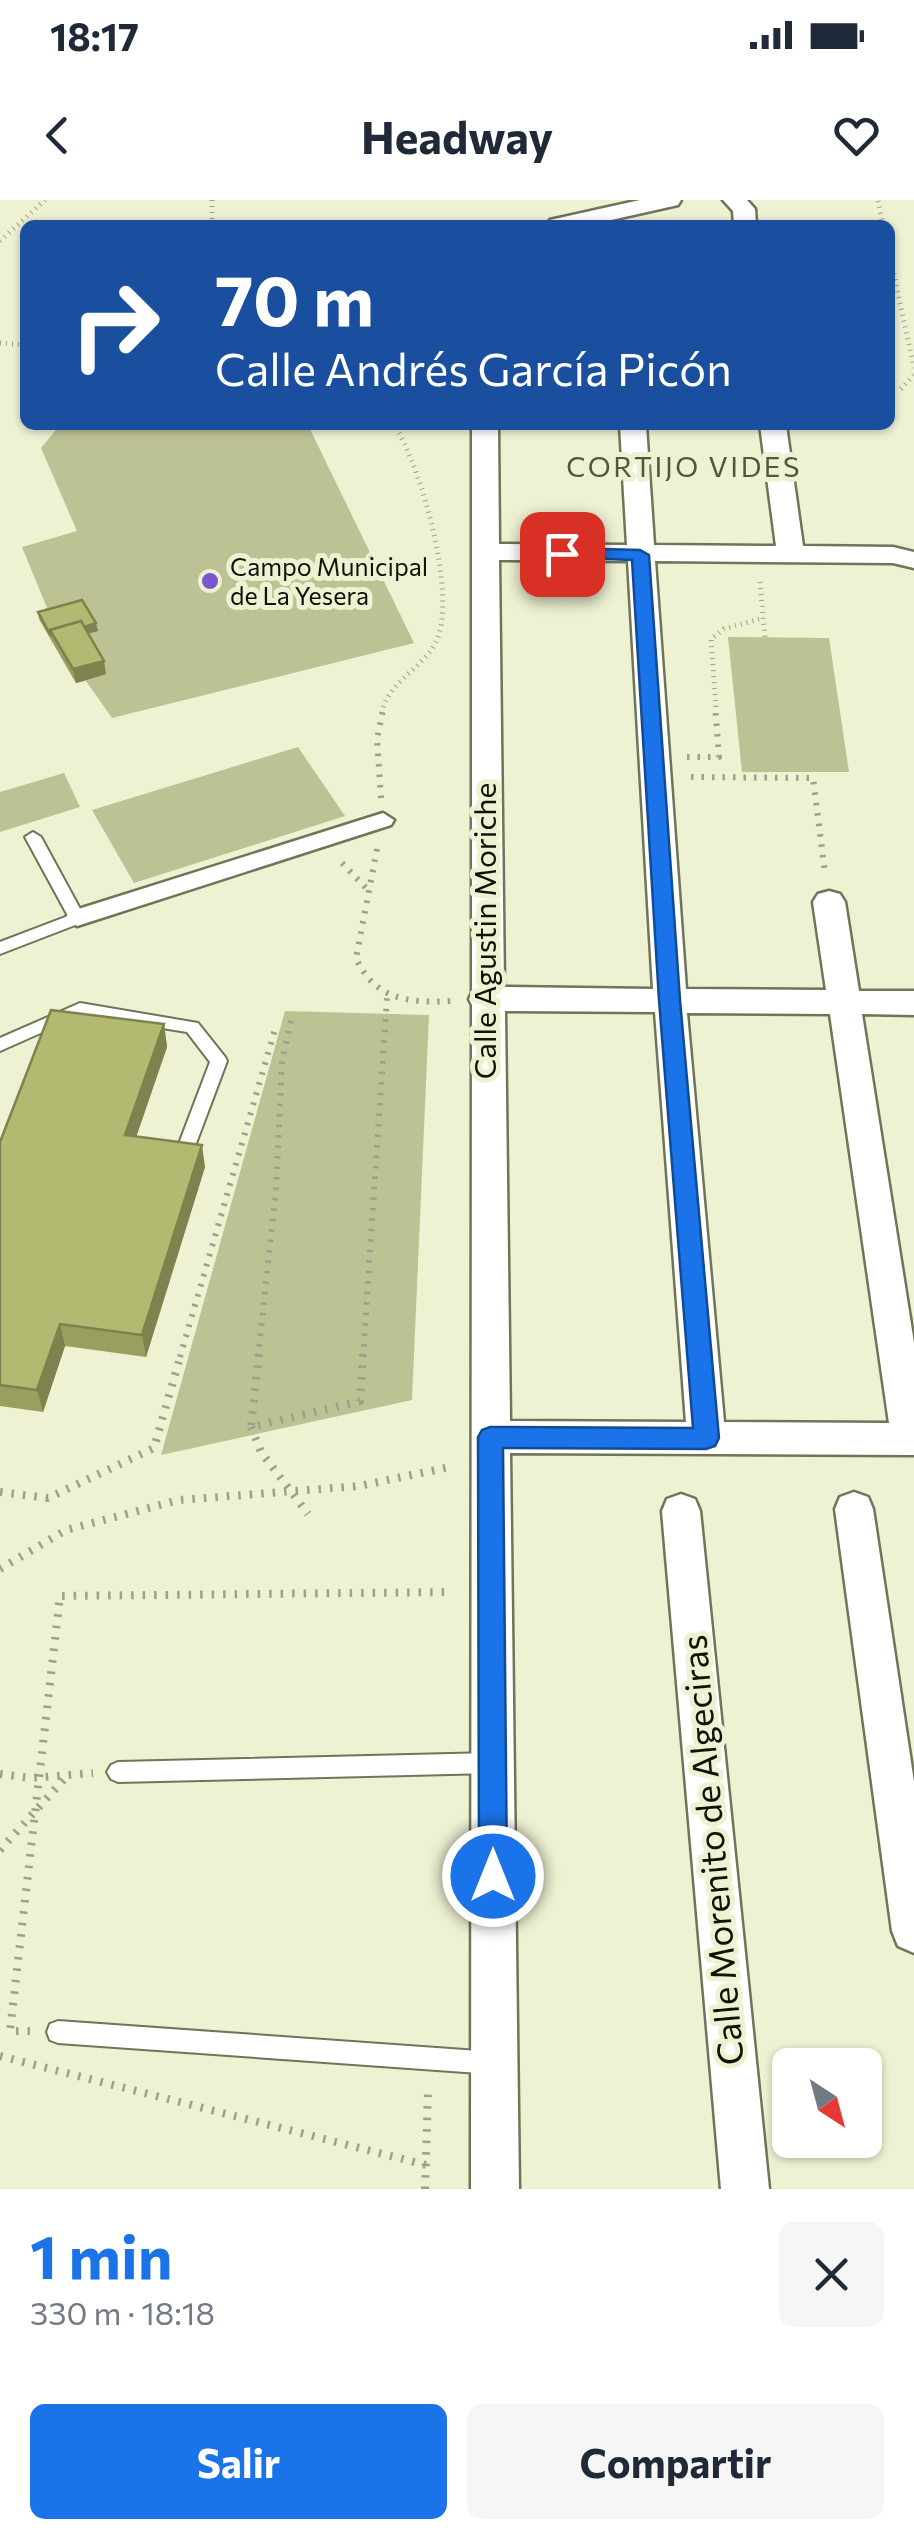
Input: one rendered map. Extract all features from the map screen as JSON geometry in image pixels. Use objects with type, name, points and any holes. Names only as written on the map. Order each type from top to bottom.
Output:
[{"type":"street","points":[[618,218],[670,200]]},
{"type":"street","name":"Calle Agustin Moriche","points":[[485,430],[494,2189]]},
{"type":"street","points":[[633,430],[670,1000],[706,1438]]},
{"type":"street","points":[[774,430],[791,556]]},
{"type":"street","points":[[485,552],[893,555],[914,560]]},
{"type":"street","points":[[77,918],[383,820]]},
{"type":"street","points":[[490,1448],[706,1438],[912,1440],[829,902]]},
{"type":"street","points":[[485,999],[914,1002]]},
{"type":"street","points":[[854,1509],[914,1931]]},
{"type":"street","name":"Calle Morenito de Algeciras","points":[[681,1511],[744,2189]]},
{"type":"lane","points":[[0,948],[77,918],[33,837]]},
{"type":"lane","points":[[0,1045],[80,1009],[192,1027],[219,1061],[186,1149]]},
{"type":"lane","points":[[118,1772],[492,1763]]},
{"type":"lane","points":[[58,2032],[494,2076]]},
{"type":"path","points":[[22,220],[45,200]]},
{"type":"path","points":[[0,240],[20,222]]},
{"type":"path","points":[[895,280],[914,371],[901,389]]},
{"type":"path","points":[[399,430],[407,438],[434,527],[440,592],[439,638],[386,697],[376,755],[383,820],[356,958],[372,986],[405,1004],[485,999]]},
{"type":"path","points":[[757,556],[765,637]]},
{"type":"path","points":[[654,767],[720,758],[712,639],[724,630],[763,618]]},
{"type":"path","points":[[654,767],[813,778],[829,902]]},
{"type":"path","points":[[252,1427],[360,1402],[387,997]]},
{"type":"path","points":[[292,1016],[282,1061],[276,1188],[252,1427],[270,1470],[298,1493],[308,1514]]},
{"type":"path","points":[[0,1492],[48,1498],[154,1448],[276,1026]]},
{"type":"path","points":[[0,1568],[66,1530],[179,1500],[359,1486],[490,1448]]},
{"type":"path","points":[[52,2070],[58,2032],[10,2030],[60,1596],[491,1591]]},
{"type":"path","points":[[0,1774],[39,1778],[118,1772]]},
{"type":"path","points":[[0,1850],[68,1776]]},
{"type":"path","points":[[0,2056],[426,2165]]},
{"type":"path","points":[[425,2189],[428,2087],[494,2076]]},
{"type":"green space","name":"Campo Municipal de La Yesera","points":[[56,430],[310,430],[414,643],[112,718],[86,681],[76,683],[39,619],[50,615],[22,547],[77,531],[41,448]]},
{"type":"green space","points":[[728,637],[829,638],[849,772],[742,772]]},
{"type":"green space","points":[[298,747],[345,816],[134,883],[92,810]]},
{"type":"green space","points":[[64,773],[80,807],[0,832],[0,792]]},
{"type":"green space","points":[[285,1011],[429,1015],[412,1400],[161,1455]]},
{"type":"building","points":[[82,600],[96,623],[84,627],[81,621],[50,630],[51,636],[38,612]]},
{"type":"building","points":[[81,621],[104,661],[73,669],[50,630]]},
{"type":"building","points":[[51,1010],[164,1024],[125,1135],[202,1145],[142,1335],[60,1324],[37,1390],[0,1385],[0,1142]]},
{"type":"place","name":"Campo Municipal de La Yesera","points":[[210,581]]},
{"type":"district","name":"CORTIJO VIDES","points":[[684,467]]},
{"type":"route","points":[[493,1876],[490,1437],[706,1438],[670,1000],[640,555],[562,554]]}]
